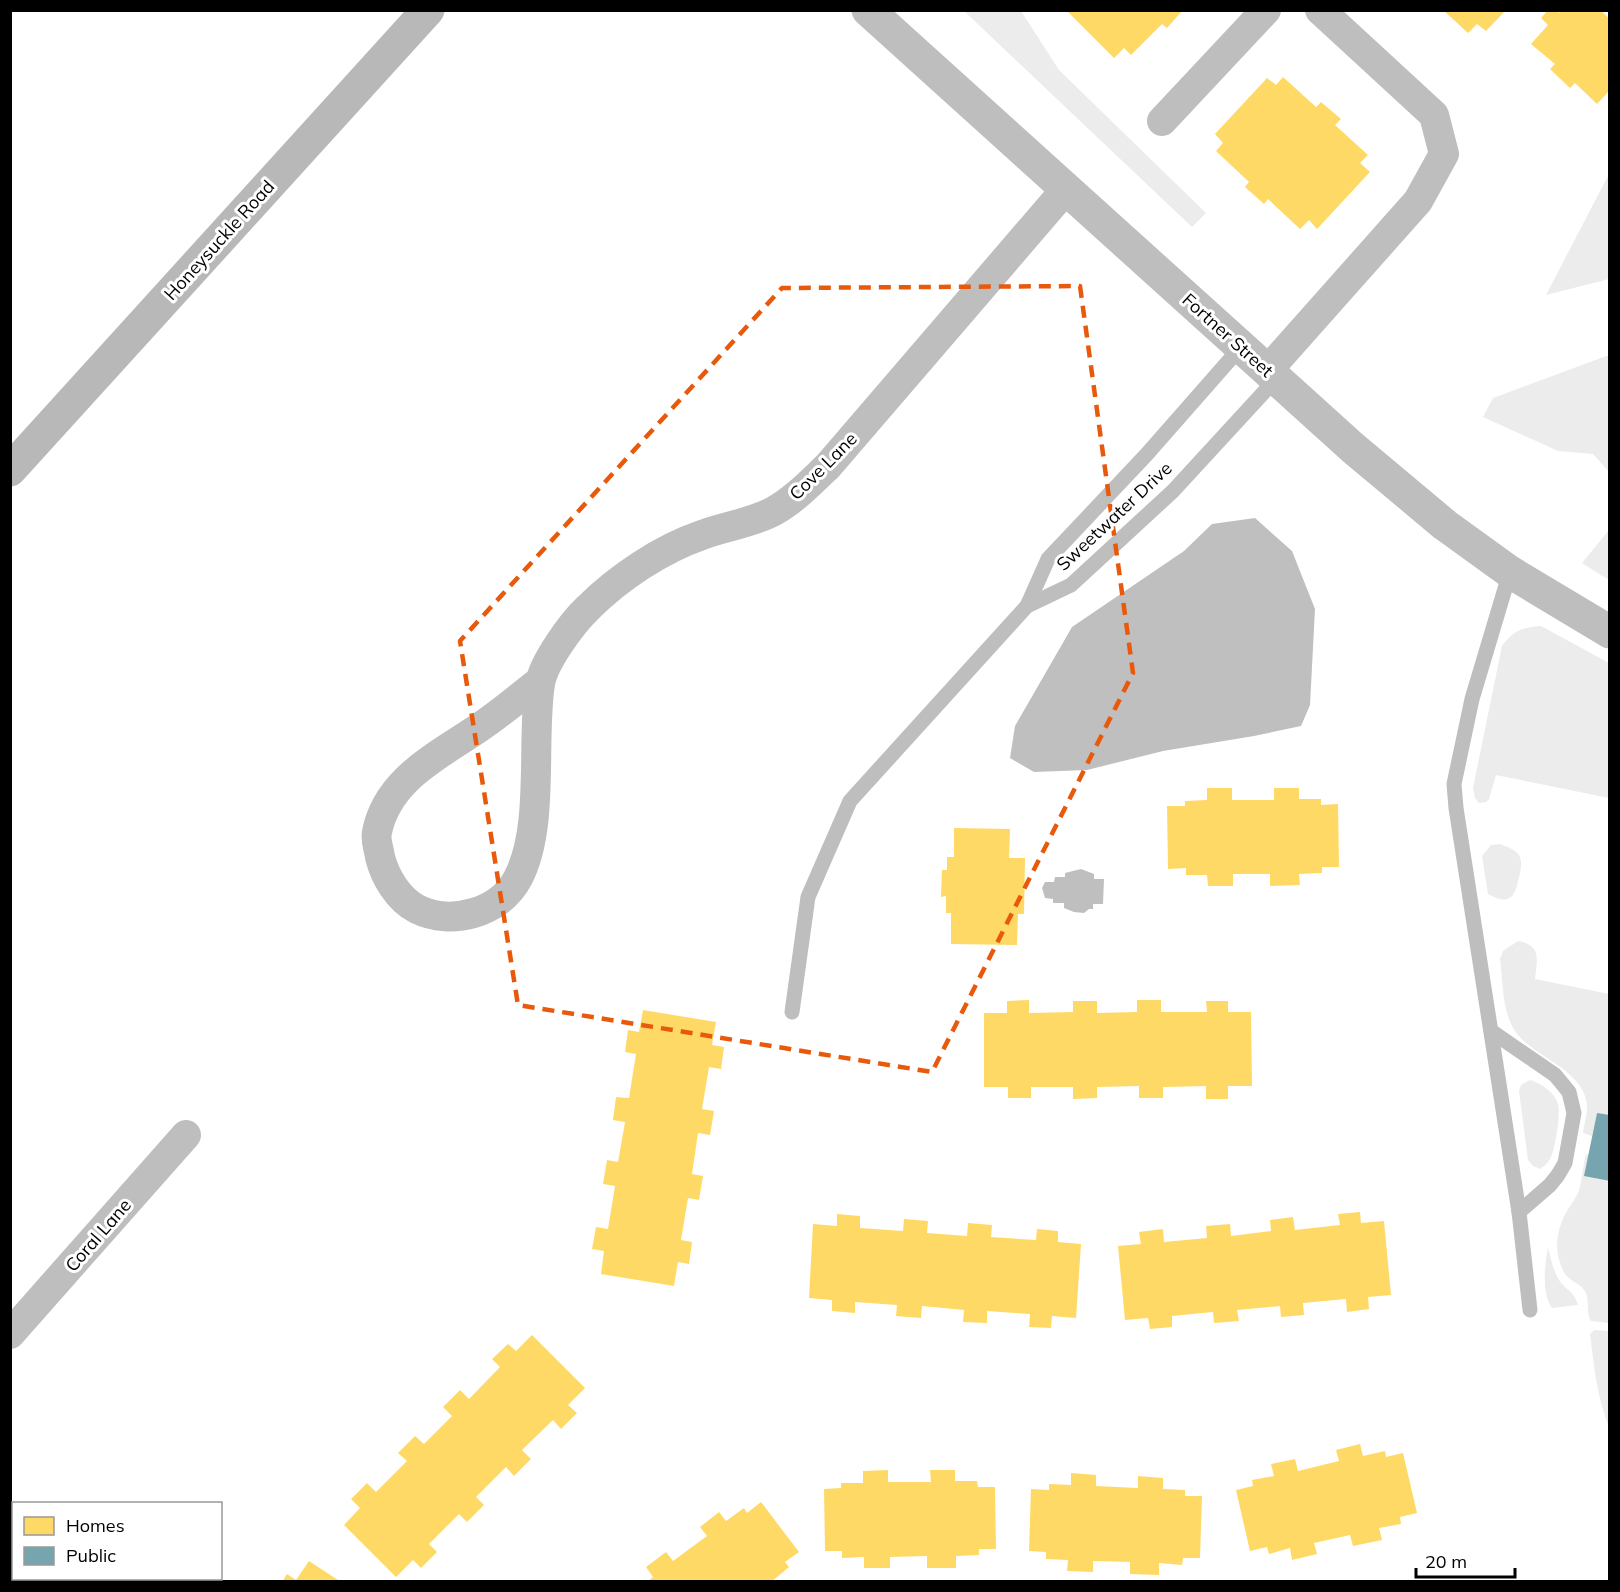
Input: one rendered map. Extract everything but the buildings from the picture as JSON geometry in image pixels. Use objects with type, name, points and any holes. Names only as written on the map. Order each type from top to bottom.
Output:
[{"type":"main road","name":"Honeysuckle Road","points":[[10,470],[428,10]]},
{"type":"street","name":"Fortner Street","points":[[868,10],[1353,448],[1445,525],[1510,572],[1610,632]]},
{"type":"street","points":[[1162,121],[1266,10]]},
{"type":"street","points":[[1272,375],[1418,201],[1444,154],[1434,115],[1320,10]]},
{"type":"street","name":"Cove Lane","points":[[540,681],[472,733],[441,752],[411,775],[392,795],[381,816],[376,837],[382,866],[397,893],[416,909],[440,916],[472,915],[497,902],[518,880],[529,847],[534,806],[540,681],[560,640],[588,608],[656,556],[700,535],[772,512],[797,495],[820,473],[1066,189]]},
{"type":"street","name":"Coral Lane","points":[[10,1334],[186,1136]]},
{"type":"lane","name":"Sweetwater Drive","points":[[1027,606],[1048,559],[1147,454],[1241,347]]},
{"type":"lane","name":"Sweetwater Drive","points":[[1027,606],[1071,585],[1173,491],[1272,375]]},
{"type":"lane","points":[[1510,572],[1472,699],[1455,784],[1456,808],[1519,1212],[1530,1310]]},
{"type":"lane","points":[[792,1012],[808,897],[850,801],[1027,606]]},
{"type":"lane","points":[[1491,1031],[1555,1075],[1569,1092],[1574,1113],[1564,1163],[1558,1175],[1519,1212]]},
{"type":"highlighted area","points":[[1080,286],[1133,673],[932,1072],[518,1005],[460,641],[782,288]]},
{"type":"shaded area","points":[[964,11],[1021,11],[1059,70],[1206,213],[1192,227]]},
{"type":"shaded area","points":[[1609,174],[1609,279],[1546,295]]},
{"type":"shaded area","points":[[1609,355],[1609,472],[1593,454],[1558,451],[1483,417],[1493,398]]},
{"type":"shaded area","points":[[1255,518],[1292,551],[1315,609],[1310,705],[1301,726],[1163,751],[1087,770],[1034,772],[1010,758],[1015,726],[1072,627],[1184,551],[1212,524]]},
{"type":"shaded area","points":[[1609,530],[1609,580],[1582,563]]},
{"type":"shaded area","points":[[1541,626],[1609,663],[1609,798],[1496,775],[1489,799],[1479,803],[1475,798],[1473,788],[1502,646],[1519,631]]},
{"type":"shaded area","points":[[1500,844],[1517,852],[1521,862],[1513,895],[1506,899],[1495,898],[1488,894],[1482,856],[1491,845]]},
{"type":"shaded area","points":[[1081,869],[1094,874],[1094,879],[1104,879],[1103,904],[1093,904],[1093,909],[1084,913],[1074,912],[1064,908],[1064,903],[1053,903],[1053,899],[1045,898],[1042,888],[1045,882],[1054,882],[1055,877],[1065,877],[1065,873]]},
{"type":"shaded area","points":[[1518,941],[1531,946],[1536,954],[1535,979],[1609,994],[1609,1115],[1597,1113],[1592,1136],[1583,1133],[1587,1106],[1584,1093],[1577,1082],[1557,1064],[1523,1040],[1511,1023],[1504,996],[1500,959],[1503,951]]},
{"type":"shaded area","points":[[1530,1080],[1539,1083],[1551,1092],[1559,1109],[1552,1154],[1548,1162],[1540,1169],[1528,1160],[1519,1091],[1521,1085]]},
{"type":"shaded area","points":[[1586,1154],[1609,1181],[1609,1323],[1591,1321],[1586,1294],[1582,1287],[1566,1275],[1558,1257],[1558,1233],[1579,1191]]},
{"type":"shaded area","points":[[1548,1247],[1558,1279],[1573,1295],[1578,1305],[1552,1308],[1546,1294],[1545,1279]]},
{"type":"shaded area","points":[[1594,1330],[1609,1331],[1609,1427],[1595,1370],[1590,1334]]}]
